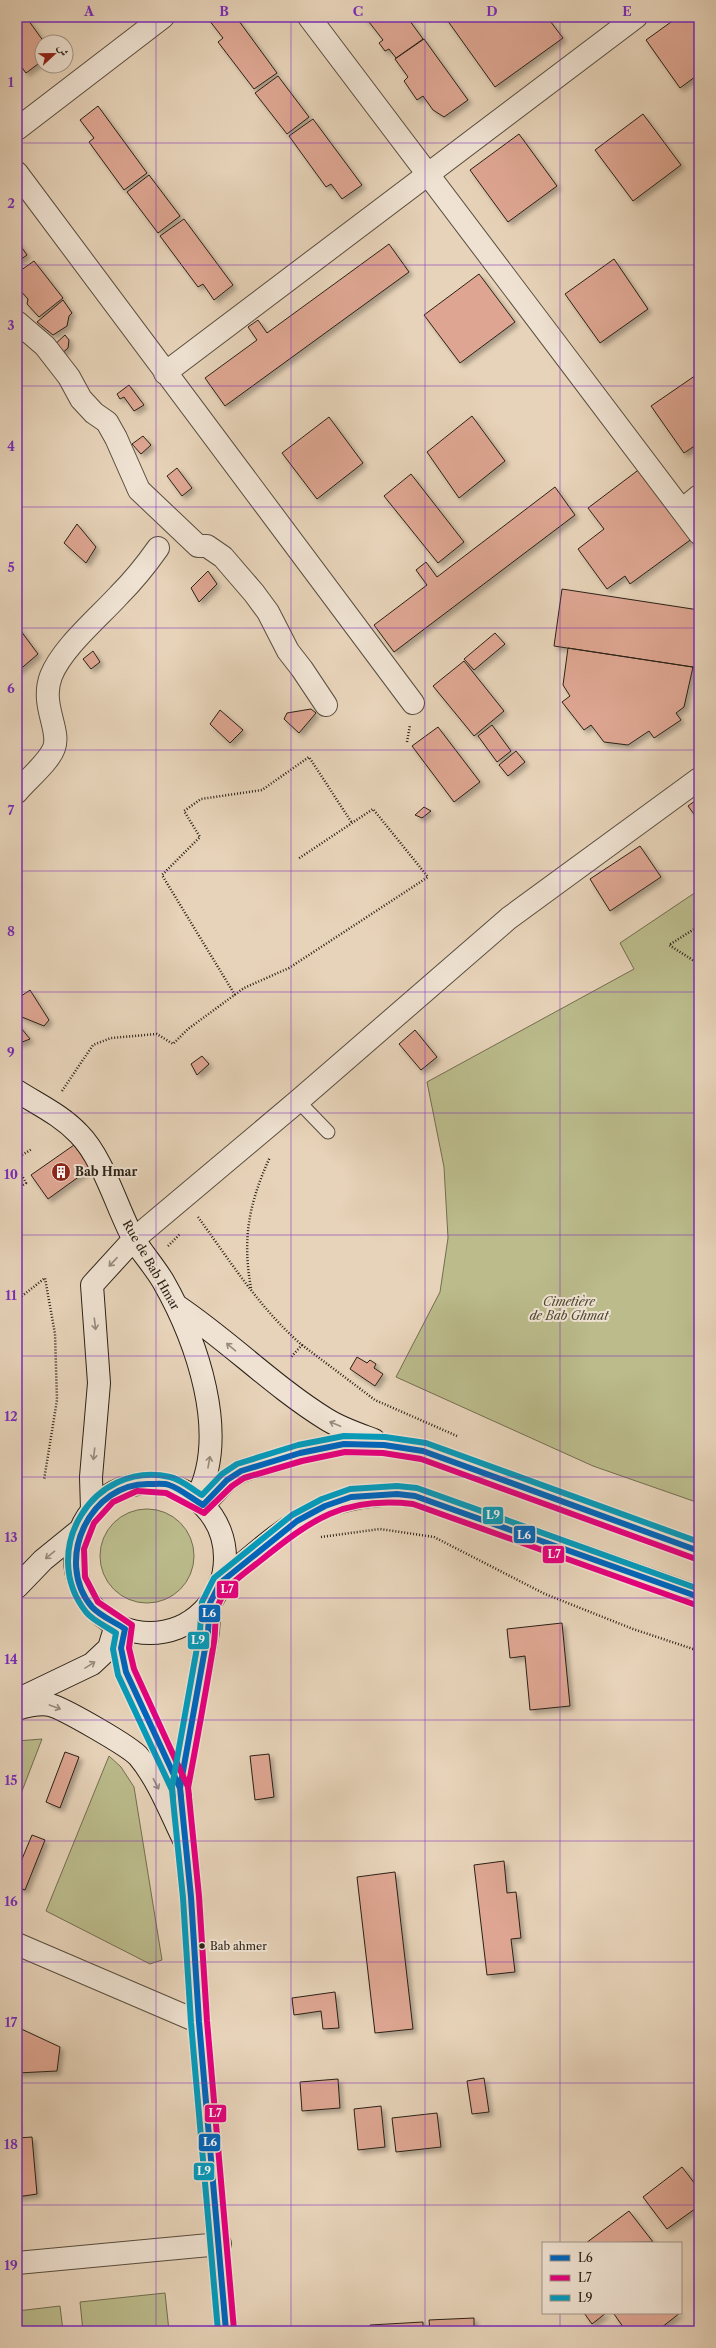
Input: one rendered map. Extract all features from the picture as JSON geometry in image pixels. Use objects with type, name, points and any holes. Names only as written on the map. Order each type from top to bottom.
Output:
[{"type":"street","points":[[17,129],[163,17]]},
{"type":"street","points":[[309,17],[699,533]]},
{"type":"street","points":[[165,373],[636,17]]},
{"type":"street","points":[[17,172],[165,373],[413,703]]},
{"type":"street","points":[[17,322],[45,346],[69,377],[81,399],[94,413],[107,422],[116,438],[139,490],[198,546],[207,546],[223,557],[254,593],[268,612],[288,651],[326,705]]},
{"type":"street","points":[[682,510],[699,496]]},
{"type":"street","points":[[17,792],[49,757],[55,747],[55,737],[46,701],[51,676],[56,666],[80,637],[136,577],[158,548]]},
{"type":"street","points":[[92,1510],[91,1477],[99,1384],[92,1286],[134,1239],[255,1138],[509,918],[699,779]]},
{"type":"street","name":"Rue de Bab Hmar","points":[[17,1091],[49,1110],[80,1135],[98,1163],[134,1239],[162,1279],[177,1306],[192,1342],[208,1418],[210,1458],[199,1502]]},
{"type":"street","points":[[177,1306],[205,1326],[276,1384],[327,1420],[384,1445]]},
{"type":"street","points":[[199,1502],[240,1471],[321,1448],[344,1444],[384,1445],[423,1451],[699,1551]]},
{"type":"street","points":[[138,1484],[172,1485],[199,1502],[214,1520],[222,1537],[225,1565],[220,1583],[210,1603],[191,1621],[167,1631],[150,1633],[120,1627],[98,1612],[84,1594],[80,1584],[77,1574],[75,1552],[80,1530],[92,1510],[109,1495],[122,1488],[138,1484]]},
{"type":"street","points":[[220,1583],[285,1530],[311,1512],[351,1497],[397,1494],[415,1496],[699,1597]]},
{"type":"street","points":[[17,1587],[43,1560],[80,1530]]},
{"type":"street","points":[[210,1603],[208,1632],[180,1788],[191,1897],[199,2022],[220,2244],[226,2331]]},
{"type":"street","points":[[17,1700],[92,1664],[109,1648],[120,1627]]},
{"type":"street","points":[[120,1627],[120,1648],[126,1672],[180,1788]]},
{"type":"street","points":[[17,1709],[48,1705],[59,1708],[86,1722],[138,1756],[153,1778],[186,1842]]},
{"type":"street","points":[[17,1944],[199,2022]]},
{"type":"street","points":[[17,2263],[220,2244]]},
{"type":"lane","points":[[298,1101],[328,1132]]},
{"type":"path","points":[[236,995],[162,875],[200,837],[184,811],[201,799],[262,790],[309,757],[352,823]]},
{"type":"path","points":[[49,1110],[93,1045],[111,1038],[156,1034],[173,1044],[188,1029],[244,988],[289,968],[428,877],[373,809],[298,859]]},
{"type":"path","points":[[699,926],[669,946],[699,964]]},
{"type":"path","points":[[251,1290],[246,1236],[256,1188],[270,1157],[255,1138]]},
{"type":"path","points":[[17,1158],[32,1149]]},
{"type":"path","points":[[17,1167],[26,1184],[17,1189]]},
{"type":"path","points":[[198,1217],[251,1290],[291,1335],[302,1345],[375,1400],[464,1439]]},
{"type":"path","points":[[17,1300],[45,1278],[55,1334],[57,1400],[44,1480]]},
{"type":"path","points":[[291,1357],[302,1345]]},
{"type":"path","points":[[317,1538],[380,1529],[434,1536],[545,1594],[633,1629],[699,1651]]},
{"type":"green space","name":"Cimetière de Bab Ghmat","points":[[699,890],[699,1503],[593,1466],[396,1377],[440,1292],[448,1238],[444,1167],[427,1082],[634,969],[620,943]]},
{"type":"green space","points":[[138,1509],[156,1509],[165,1512],[181,1522],[191,1538],[194,1547],[194,1565],[191,1574],[181,1590],[165,1600],[156,1603],[138,1603],[129,1600],[113,1590],[103,1574],[100,1565],[100,1547],[103,1538],[113,1522],[129,1512]]},
{"type":"green space","points":[[42,1739],[17,1804],[17,1741]]},
{"type":"green space","points":[[109,1756],[121,1767],[134,1787],[162,1960],[150,1964],[46,1911]]},
{"type":"green space","points":[[165,2293],[169,2331],[83,2331],[80,2302]]},
{"type":"green space","points":[[60,2306],[63,2331],[17,2331],[17,2311]]},
{"type":"building","points":[[17,17],[26,17],[38,34],[34,34],[34,67],[26,73],[17,61]]},
{"type":"building","points":[[213,17],[236,17],[277,73],[254,89],[218,42],[223,38],[209,20]]},
{"type":"building","points":[[364,17],[374,17],[367,22]]},
{"type":"building","points":[[376,17],[407,17],[423,39],[396,58],[389,49],[385,51],[379,43],[383,40],[369,22]]},
{"type":"building","points":[[445,17],[547,17],[563,38],[495,87]]},
{"type":"building","points":[[678,17],[699,17],[699,74],[680,88],[646,40]]},
{"type":"building","points":[[424,39],[468,100],[444,117],[433,110],[423,96],[417,100],[404,81],[408,77],[395,59]]},
{"type":"building","points":[[278,76],[309,117],[287,134],[255,93]]},
{"type":"building","points":[[98,106],[147,173],[124,190],[89,142],[94,138],[80,120]]},
{"type":"building","points":[[643,114],[681,165],[633,201],[595,150]]},
{"type":"building","points":[[313,119],[362,185],[342,199],[331,184],[326,187],[289,136]]},
{"type":"building","points":[[519,134],[557,186],[508,222],[470,170]]},
{"type":"building","points":[[149,175],[180,216],[158,233],[127,192]]},
{"type":"building","points":[[184,219],[233,285],[214,300],[203,284],[198,287],[160,236]]},
{"type":"building","points":[[17,241],[27,255],[17,262]]},
{"type":"building","points":[[389,244],[409,272],[225,406],[205,378],[257,340],[248,327],[258,320],[267,333]]},
{"type":"building","points":[[614,259],[648,309],[600,343],[565,294]]},
{"type":"building","points":[[34,261],[63,298],[39,317],[27,304],[28,299],[17,287],[17,273]]},
{"type":"building","points":[[479,274],[515,322],[460,363],[424,315]]},
{"type":"building","points":[[63,300],[72,313],[69,316],[67,326],[53,335],[37,322]]},
{"type":"building","points":[[65,335],[69,340],[68,348],[60,355],[53,346]]},
{"type":"building","points":[[699,373],[699,443],[684,453],[651,406]]},
{"type":"building","points":[[129,385],[144,405],[134,411],[124,397],[120,399],[117,394]]},
{"type":"building","points":[[472,416],[505,461],[459,498],[427,452]]},
{"type":"building","points":[[329,417],[363,463],[317,499],[282,453]]},
{"type":"building","points":[[143,436],[151,445],[141,454],[132,444]]},
{"type":"building","points":[[177,468],[192,488],[182,496],[167,476]]},
{"type":"building","points":[[641,468],[693,538],[630,584],[625,576],[607,589],[578,549],[604,529],[588,508]]},
{"type":"building","points":[[411,474],[464,542],[438,563],[384,496]]},
{"type":"building","points":[[555,487],[575,515],[394,652],[374,625],[427,585],[416,570],[426,562],[437,577]]},
{"type":"building","points":[[77,524],[96,547],[86,563],[64,543]]},
{"type":"building","points":[[208,571],[217,584],[199,602],[191,588]]},
{"type":"building","points":[[562,589],[699,610],[699,668],[554,646]]},
{"type":"building","points":[[18,627],[38,654],[17,672],[17,628]]},
{"type":"building","points":[[495,633],[505,644],[474,670],[464,659]]},
{"type":"building","points":[[568,648],[693,667],[684,707],[676,713],[681,720],[654,738],[649,731],[628,745],[604,742],[591,725],[584,730],[562,702],[570,696],[563,685]]},
{"type":"building","points":[[93,651],[100,662],[91,669],[83,659]]},
{"type":"building","points":[[464,661],[504,711],[474,736],[433,686]]},
{"type":"building","points":[[311,709],[316,713],[299,733],[284,719],[287,713]]},
{"type":"building","points":[[220,710],[243,730],[230,743],[210,724]]},
{"type":"building","points":[[492,725],[511,751],[497,762],[478,736]]},
{"type":"building","points":[[438,727],[480,782],[454,802],[412,746]]},
{"type":"building","points":[[516,751],[525,762],[508,776],[499,765]]},
{"type":"building","points":[[699,798],[699,821],[688,806]]},
{"type":"building","points":[[424,807],[431,811],[422,818],[415,815]]},
{"type":"building","points":[[640,846],[661,877],[610,911],[590,879]]},
{"type":"building","points":[[30,990],[49,1020],[44,1026],[17,1015],[17,999]]},
{"type":"building","points":[[17,1023],[30,1039],[17,1044]]},
{"type":"building","points":[[415,1030],[437,1057],[421,1070],[399,1044]]},
{"type":"building","points":[[202,1056],[209,1064],[197,1075],[191,1064]]},
{"type":"building","name":"Bab Hmar","points":[[74,1145],[91,1168],[48,1199],[31,1175]]},
{"type":"building","points":[[357,1357],[367,1363],[370,1360],[376,1364],[374,1368],[383,1374],[375,1386],[350,1369]]},
{"type":"building","points":[[562,1623],[570,1706],[530,1710],[525,1656],[510,1658],[507,1629]]},
{"type":"building","points":[[65,1752],[79,1757],[60,1808],[46,1802]]},
{"type":"building","points":[[269,1754],[274,1797],[255,1800],[250,1756]]},
{"type":"building","points":[[32,1835],[45,1840],[25,1890],[17,1887],[17,1871]]},
{"type":"building","points":[[504,1861],[507,1893],[516,1892],[521,1938],[511,1939],[515,1972],[487,1975],[474,1865]]},
{"type":"building","points":[[395,1872],[413,2029],[375,2033],[357,1877]]},
{"type":"building","points":[[335,1992],[339,2028],[323,2029],[321,2011],[294,2015],[292,1998]]},
{"type":"building","points":[[17,2027],[60,2047],[57,2071],[17,2073]]},
{"type":"building","points":[[484,2078],[489,2112],[472,2114],[467,2081]]},
{"type":"building","points":[[338,2079],[340,2108],[302,2111],[300,2082]]},
{"type":"building","points":[[381,2106],[385,2147],[358,2150],[354,2109]]},
{"type":"building","points":[[437,2113],[441,2147],[396,2152],[392,2118]]},
{"type":"building","points":[[17,2121],[18,2138],[32,2137],[37,2194],[17,2197]]},
{"type":"building","points":[[682,2167],[699,2189],[699,2206],[667,2229],[643,2197]]},
{"type":"building","points":[[629,2211],[653,2242],[587,2242]]},
{"type":"building","points":[[585,2314],[605,2314],[592,2324]]},
{"type":"building","points":[[614,2314],[679,2314],[657,2331],[626,2331]]},
{"type":"building","points":[[474,2318],[474,2331],[430,2331],[429,2320]]},
{"type":"building","points":[[423,2322],[423,2331],[371,2331],[370,2325]]},
{"type":"transit line","name":"L9","points":[[218,2331],[191,2023],[183,1898],[172,1790],[118,1675],[113,1649],[116,1633],[96,1621],[86,1612],[73,1588],[68,1563],[71,1538],[81,1515],[97,1496],[118,1482],[142,1475],[174,1478],[202,1495],[222,1474],[237,1464],[298,1445],[344,1436],[385,1437],[426,1443],[699,1542]]},
{"type":"transit line","name":"L6","points":[[226,2331],[199,2022],[191,1897],[180,1788],[126,1672],[121,1648],[125,1629],[95,1610],[81,1588],[76,1568],[77,1547],[84,1527],[95,1509],[111,1495],[129,1487],[151,1484],[167,1484],[178,1489],[203,1505],[227,1480],[241,1471],[300,1453],[344,1444],[384,1445],[423,1451],[699,1551]]},
{"type":"transit line","name":"L7","points":[[234,2330],[207,2021],[199,1896],[188,1787],[134,1669],[129,1648],[132,1625],[98,1602],[85,1577],[84,1549],[94,1523],[113,1502],[137,1491],[166,1493],[204,1513],[232,1486],[244,1478],[302,1461],[345,1452],[383,1453],[421,1459],[696,1559]]},
{"type":"transit line","name":"L9","points":[[173,1797],[172,1787],[200,1631],[202,1602],[214,1578],[292,1515],[322,1499],[350,1489],[397,1486],[417,1488],[699,1589]]},
{"type":"transit line","name":"L6","points":[[181,1796],[180,1788],[208,1632],[210,1603],[220,1583],[297,1521],[325,1506],[351,1497],[397,1494],[415,1496],[699,1597]]},
{"type":"transit line","name":"L7","points":[[189,1795],[188,1788],[215,1637],[216,1612],[222,1596],[242,1575],[296,1533],[313,1522],[348,1507],[389,1502],[413,1504],[696,1605]]},
{"type":"place","name":"Bab Hmar","points":[[61,1172]]},
{"type":"place","name":"Bab ahmer","points":[[202,1946]]}]
